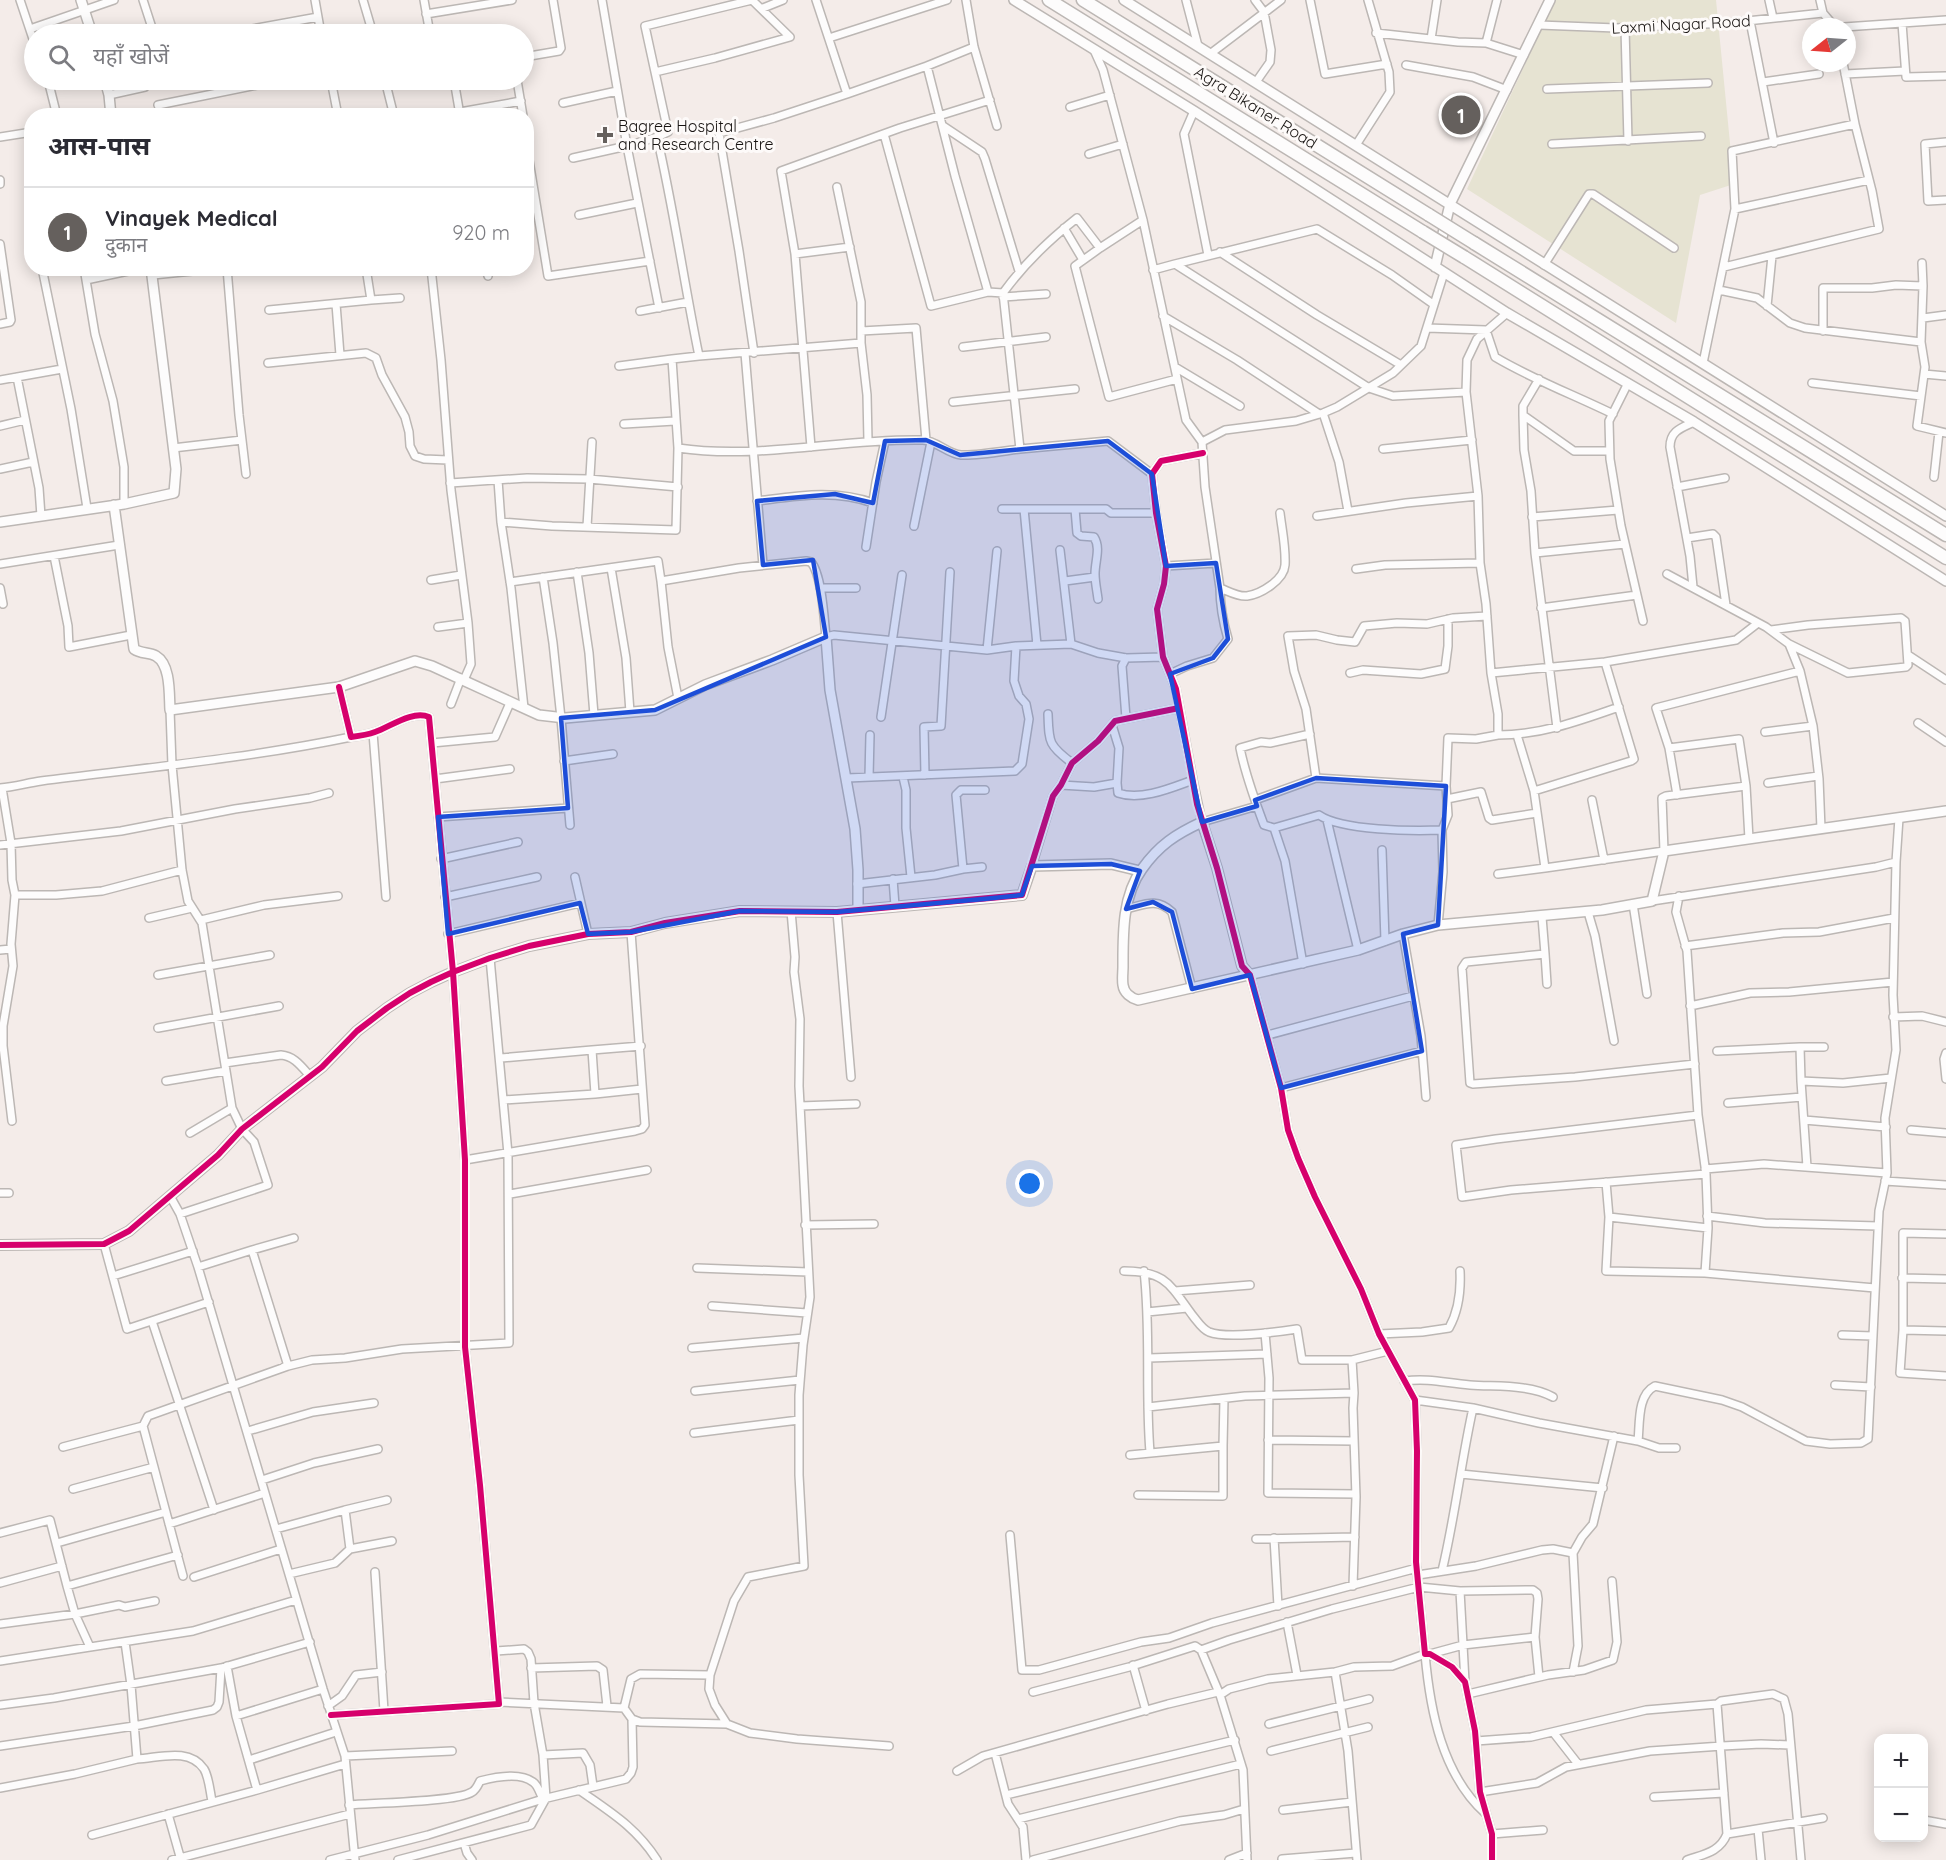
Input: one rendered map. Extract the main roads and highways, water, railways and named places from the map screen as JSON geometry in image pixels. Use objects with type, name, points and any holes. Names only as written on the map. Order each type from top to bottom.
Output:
[{"type":"highway","points":[[1049,0],[1946,558]]},
{"type":"highway","name":"Agra Bikaner Road","points":[[1083,0],[1946,535]]},
{"type":"place","name":"Vinayek Medical","points":[[1461,115]]},
{"type":"place","name":"Bagree Hospital and Research Centre","points":[[605,135]]}]
